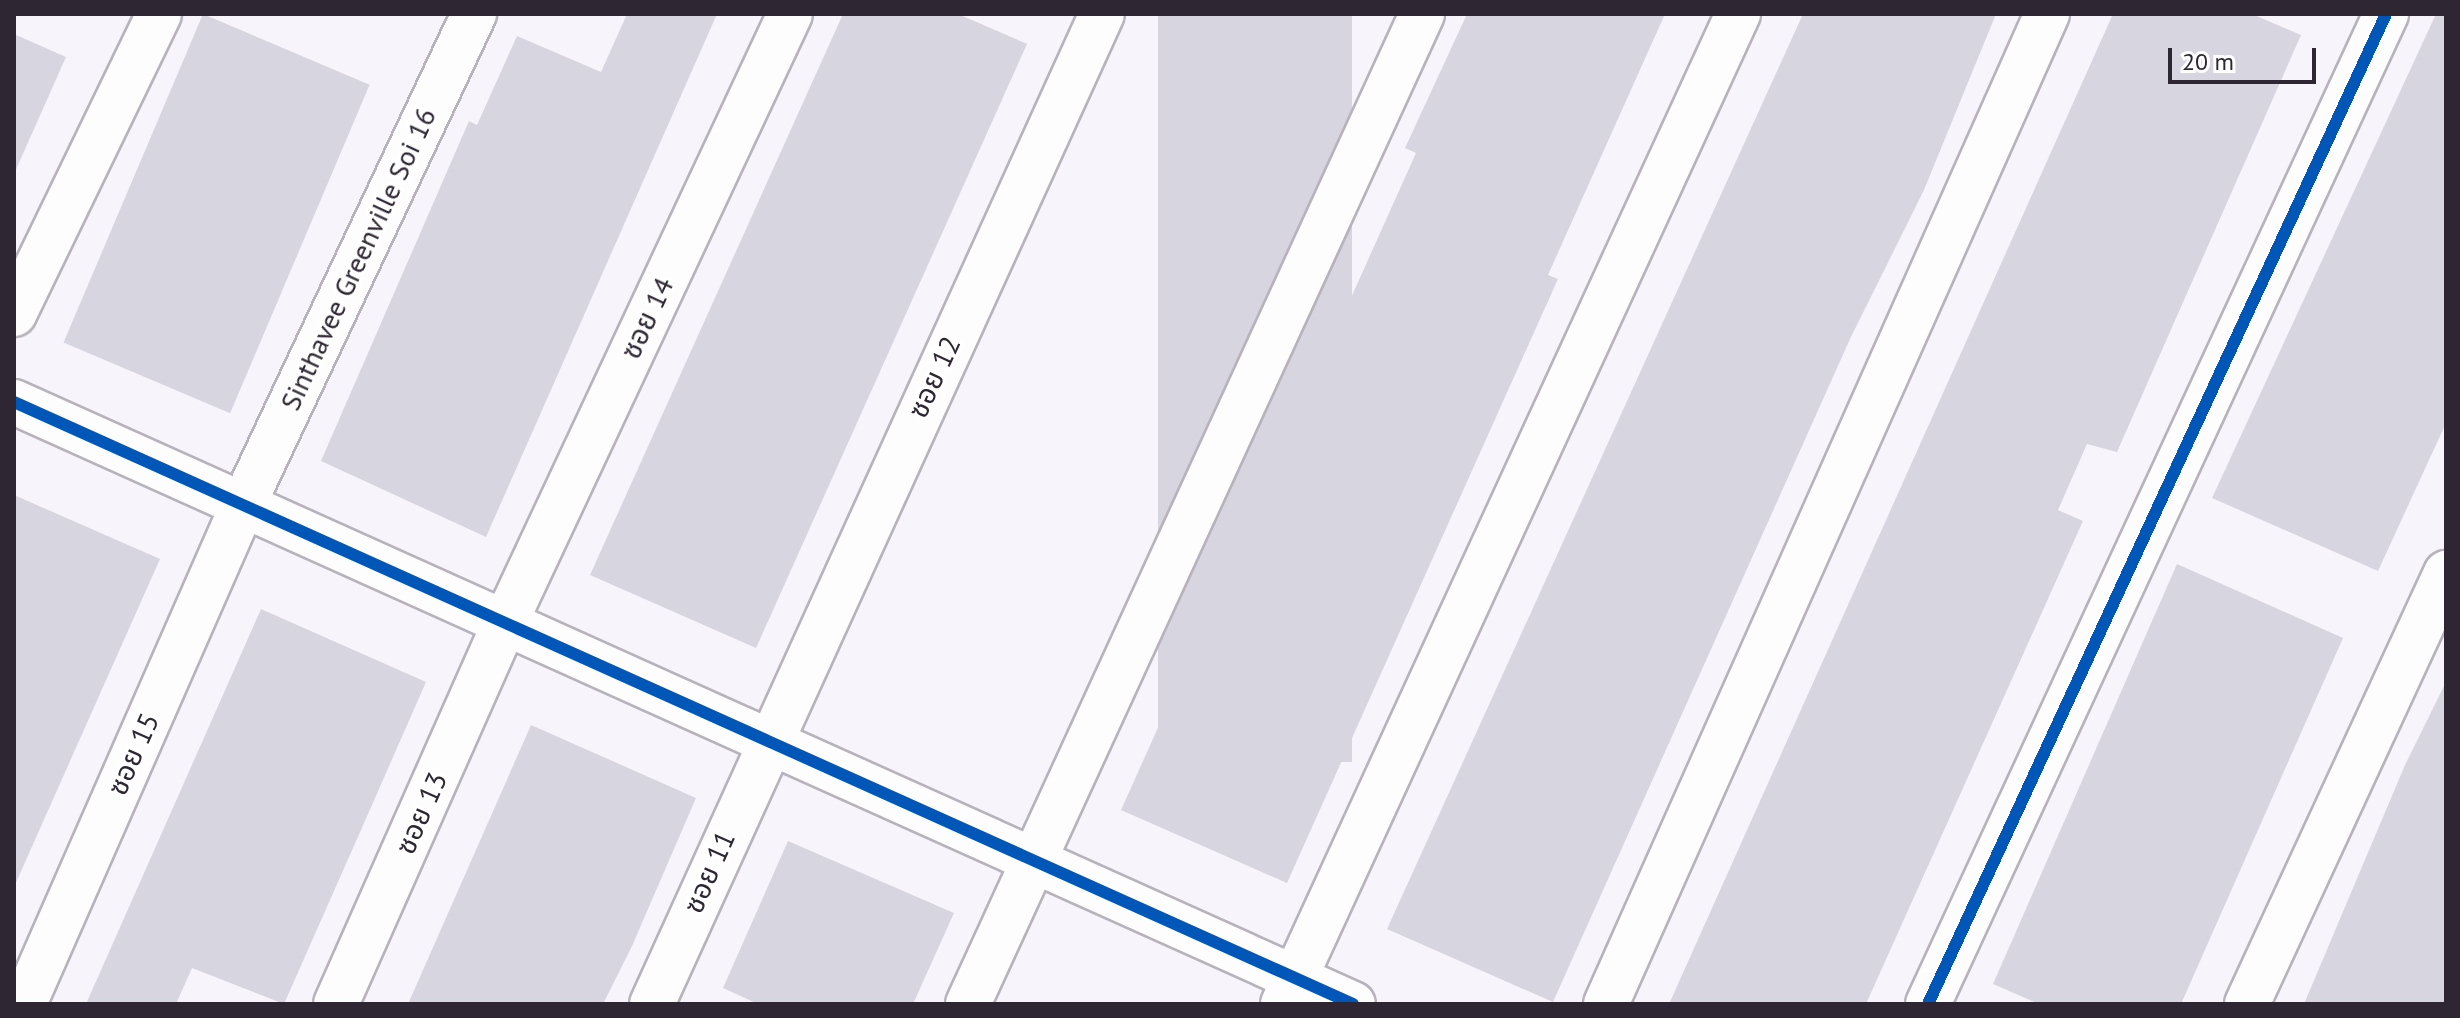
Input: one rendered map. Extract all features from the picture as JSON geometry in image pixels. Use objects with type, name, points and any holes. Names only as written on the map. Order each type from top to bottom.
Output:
[{"type":"street","points":[[14,314],[159,14]]},
{"type":"street","name":"Sinthavee Greenville Soi 16","points":[[243,505],[474,14]]},
{"type":"street","name":"ซอย 14","points":[[505,623],[790,14]]},
{"type":"street","name":"ซอย 12","points":[[767,741],[1102,14]]},
{"type":"street","points":[[968,1004],[1422,14]]},
{"type":"street","points":[[1289,991],[1738,14]]},
{"type":"street","points":[[1606,1004],[2047,14]]},
{"type":"street","points":[[1928,1004],[2386,14]]},
{"type":"street","points":[[14,402],[1032,860],[1289,991],[1353,1004]]},
{"type":"street","name":"ซอย 15","points":[[24,1004],[243,505]]},
{"type":"street","points":[[2247,1004],[2446,573]]},
{"type":"street","name":"ซอย 13","points":[[336,1004],[505,623]]},
{"type":"street","name":"ซอย 11","points":[[652,1004],[767,741]]},
{"type":"building","points":[[203,14],[370,85],[230,413],[64,343]]},
{"type":"building","points":[[627,14],[717,14],[486,537],[321,461],[469,121],[477,125],[517,36],[601,72]]},
{"type":"building","points":[[843,14],[958,14],[1027,44],[756,648],[590,575]]},
{"type":"building","points":[[1158,14],[1352,14],[1352,762],[1158,762]]},
{"type":"building","points":[[1467,14],[1665,14],[1548,275],[1558,279],[1287,883],[1121,810],[1416,153],[1405,148]]},
{"type":"building","points":[[1803,14],[1996,14],[1924,190],[1850,339],[1553,1002],[1387,929]]},
{"type":"building","points":[[2113,14],[2252,14],[2301,35],[2117,452],[2087,444],[2058,510],[2083,521],[1866,1004],[1669,1004]]},
{"type":"building","points":[[2436,14],[2446,14],[2446,423],[2378,571],[2212,498]]},
{"type":"building","points":[[14,34],[66,57],[14,174]]},
{"type":"building","points":[[14,495],[160,559],[14,887]]},
{"type":"building","points":[[2177,564],[2343,638],[2181,1004],[2039,1004],[1993,984]]},
{"type":"building","points":[[261,609],[426,682],[284,1004],[192,968],[176,1004],[86,1004]]},
{"type":"building","points":[[2446,682],[2446,1004],[2304,1004],[2405,765]]},
{"type":"building","points":[[531,725],[696,798],[632,946],[603,1004],[408,1004]]},
{"type":"building","points":[[788,841],[954,913],[913,1004],[758,1004],[723,988]]},
{"type":"cycle path","points":[[1928,1004],[2386,14]]},
{"type":"cycle path","points":[[14,402],[1353,1004]]}]
